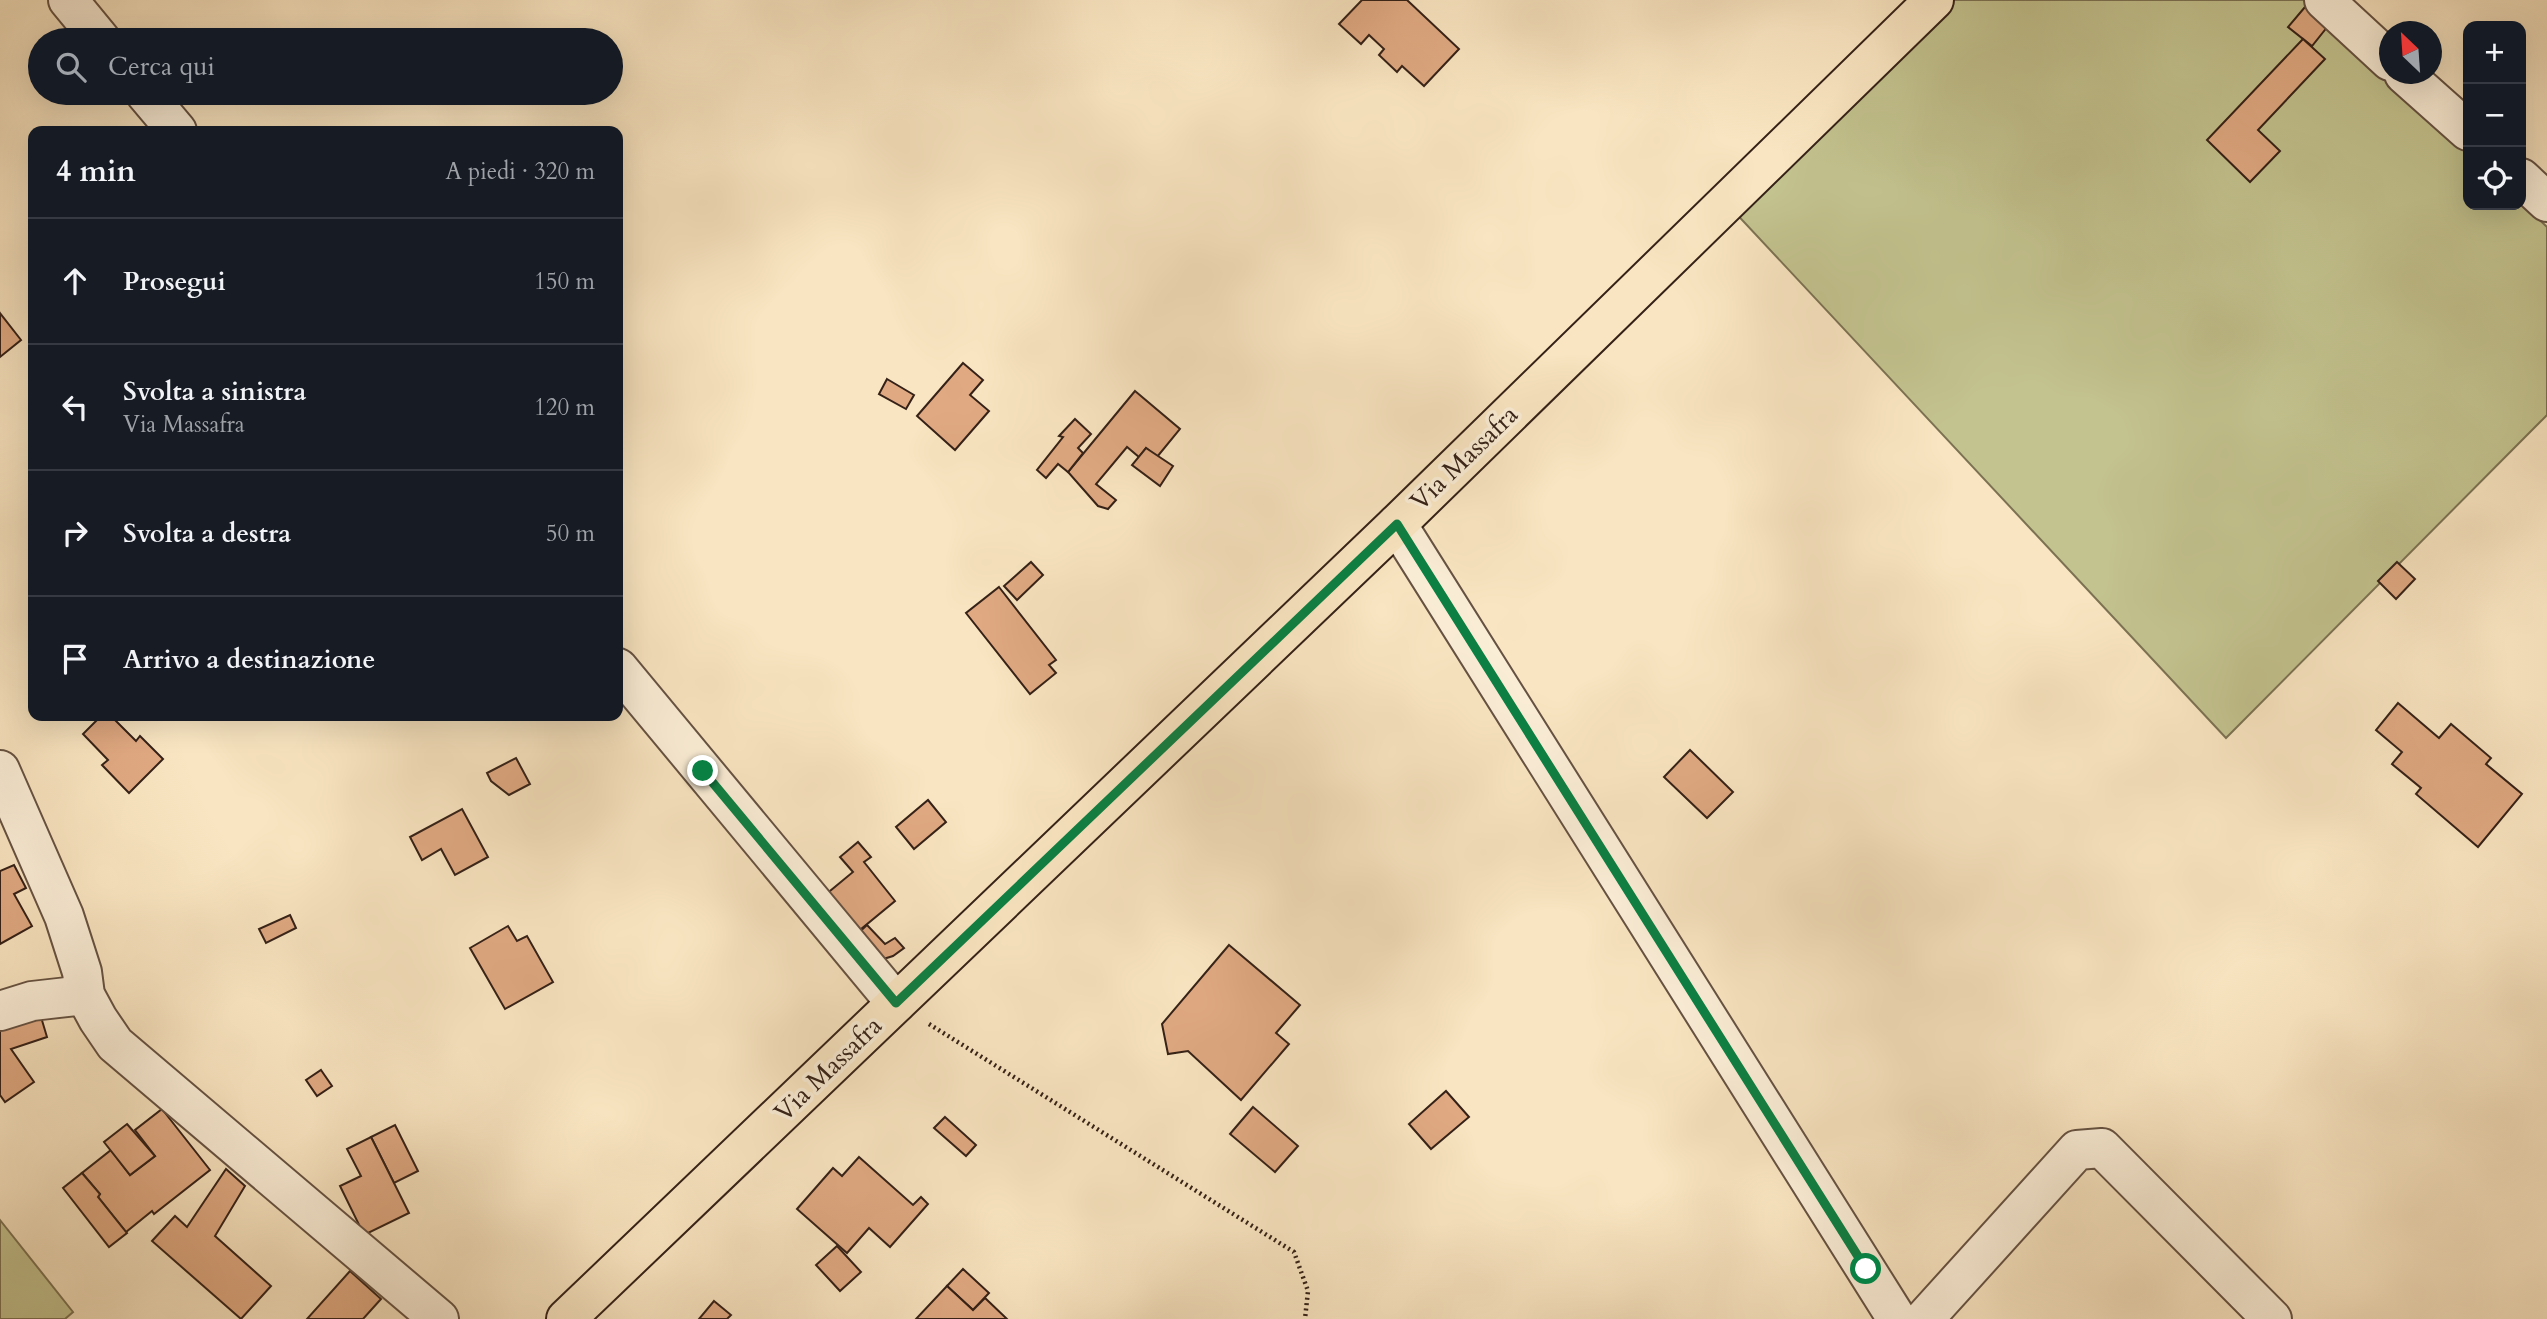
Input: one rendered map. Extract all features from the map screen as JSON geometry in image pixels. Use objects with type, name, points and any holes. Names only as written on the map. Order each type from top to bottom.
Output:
[{"type":"main road","name":"Via Massafra","points":[[566,1319],[1397,524],[1934,0]]},
{"type":"street","points":[[68,0],[92,28]]},
{"type":"street","points":[[2324,0],[2379,52]]},
{"type":"street","points":[[2415,84],[2463,127]]},
{"type":"street","points":[[155,105],[173,126]]},
{"type":"street","points":[[2526,183],[2547,202]]},
{"type":"street","points":[[1397,524],[1897,1319]]},
{"type":"street","points":[[623,674],[896,1003]]},
{"type":"street","points":[[0,770],[64,916],[82,972],[86,995],[115,1044],[439,1319]]},
{"type":"street","points":[[0,1011],[32,1000],[86,995]]},
{"type":"street","points":[[1924,1319],[2077,1150],[2102,1148],[2272,1319]]},
{"type":"path","points":[[896,1003],[1294,1252],[1308,1291],[1305,1319]]},
{"type":"green space","points":[[1952,0],[2310,0],[2379,66],[2379,84],[2397,84],[2463,147],[2463,210],[2526,210],[2526,207],[2547,227],[2547,415],[2226,738],[1730,207]]},
{"type":"green space","points":[[0,1220],[73,1312],[65,1319],[0,1319]]},
{"type":"building","points":[[1362,0],[1407,0],[1459,49],[1424,86],[1402,66],[1397,72],[1379,55],[1384,49],[1369,35],[1361,44],[1339,24]]},
{"type":"building","points":[[2305,7],[2328,26],[2312,46],[2288,27]]},
{"type":"building","points":[[2303,39],[2325,59],[2258,130],[2280,151],[2250,182],[2207,140]]},
{"type":"building","points":[[0,313],[21,340],[0,357]]},
{"type":"building","points":[[963,363],[983,380],[970,395],[989,411],[955,450],[917,416]]},
{"type":"building","points":[[887,379],[914,395],[906,409],[879,394]]},
{"type":"building","points":[[1135,391],[1180,429],[1157,457],[1146,448],[1139,457],[1127,447],[1096,484],[1116,500],[1108,509],[1098,506],[1068,472]]},
{"type":"building","points":[[1075,419],[1091,434],[1078,448],[1083,453],[1068,472],[1058,464],[1046,478],[1037,470],[1063,437],[1059,436]]},
{"type":"building","points":[[1146,448],[1173,466],[1160,486],[1132,465]]},
{"type":"building","points":[[1031,562],[1043,575],[1017,600],[1004,586]]},
{"type":"building","points":[[2397,562],[2415,579],[2396,599],[2378,581]]},
{"type":"building","points":[[999,587],[1056,660],[1049,665],[1056,673],[1030,694],[966,613]]},
{"type":"building","points":[[2398,703],[2439,738],[2451,724],[2491,758],[2486,764],[2522,794],[2478,847],[2416,794],[2421,788],[2392,764],[2402,752],[2376,730]]},
{"type":"building","points":[[96,721],[116,721],[136,741],[140,736],[163,759],[129,793],[102,765],[108,760],[83,734]]},
{"type":"building","points":[[1690,750],[1733,792],[1707,818],[1664,777]]},
{"type":"building","points":[[516,758],[530,784],[509,795],[491,781],[487,773]]},
{"type":"building","points":[[928,800],[946,822],[914,849],[896,827]]},
{"type":"building","points":[[462,809],[488,857],[455,875],[441,849],[422,860],[410,837]]},
{"type":"building","points":[[858,842],[871,857],[864,862],[895,901],[855,934],[824,896],[853,872],[840,857]]},
{"type":"building","points":[[14,865],[26,888],[14,894],[32,926],[0,944],[0,871]]},
{"type":"building","points":[[290,915],[296,928],[266,943],[259,929]]},
{"type":"building","points":[[867,925],[885,944],[895,938],[904,948],[893,956],[880,960],[855,936]]},
{"type":"building","points":[[508,926],[517,941],[527,936],[553,982],[505,1009],[470,948]]},
{"type":"building","points":[[1229,945],[1300,1005],[1276,1033],[1289,1044],[1241,1100],[1188,1051],[1168,1054],[1162,1024]]},
{"type":"building","points":[[41,1017],[47,1037],[11,1049],[34,1082],[5,1102],[0,1095],[0,1030]]},
{"type":"building","points":[[321,1070],[332,1086],[317,1096],[306,1080]]},
{"type":"building","points":[[1446,1091],[1469,1117],[1431,1149],[1409,1124]]},
{"type":"building","points":[[1253,1107],[1298,1146],[1275,1172],[1230,1134]]},
{"type":"building","points":[[162,1109],[210,1170],[154,1214],[152,1211],[126,1232],[82,1173],[111,1150],[130,1175],[155,1156],[135,1130]]},
{"type":"building","points":[[945,1117],[976,1145],[966,1156],[934,1128]]},
{"type":"building","points":[[127,1124],[155,1156],[130,1175],[104,1142]]},
{"type":"building","points":[[395,1125],[418,1171],[394,1183],[371,1137]]},
{"type":"building","points":[[371,1137],[409,1213],[364,1235],[340,1186],[361,1176],[347,1149]]},
{"type":"building","points":[[859,1157],[913,1205],[921,1197],[928,1204],[890,1247],[869,1228],[847,1253],[797,1209],[833,1168],[842,1176]]},
{"type":"building","points":[[226,1169],[245,1186],[215,1236],[271,1286],[241,1319],[152,1241],[175,1216],[187,1227]]},
{"type":"building","points":[[82,1173],[127,1233],[109,1247],[63,1188]]},
{"type":"building","points":[[837,1246],[861,1272],[840,1291],[816,1265]]},
{"type":"building","points":[[963,1269],[989,1293],[973,1310],[947,1286]]},
{"type":"building","points":[[350,1271],[381,1299],[363,1319],[307,1319]]},
{"type":"building","points":[[947,1286],[973,1310],[985,1298],[1007,1319],[916,1319]]},
{"type":"building","points":[[714,1301],[731,1315],[727,1319],[699,1319]]},
{"type":"route","points":[[703,771],[896,1003],[1397,524],[1866,1269]]}]
